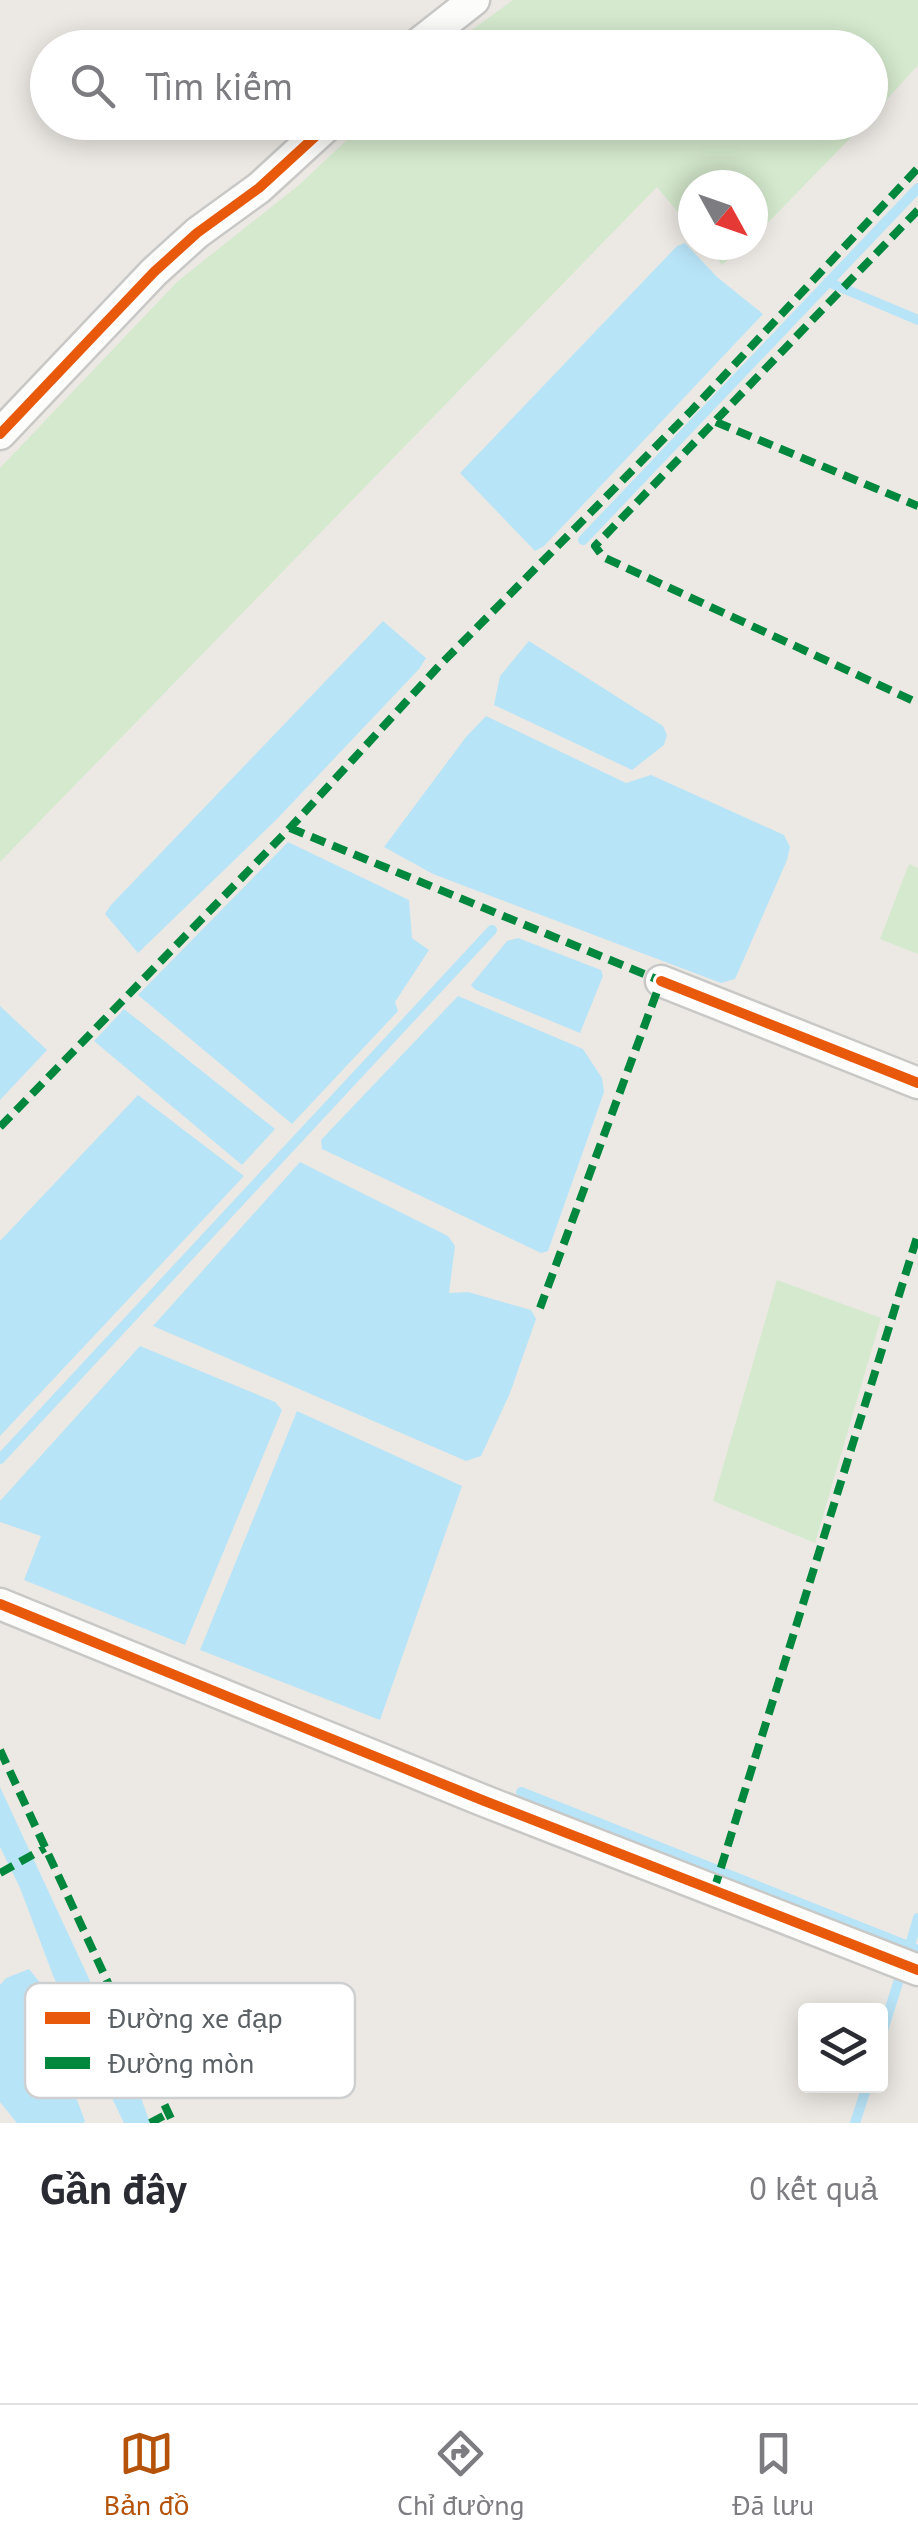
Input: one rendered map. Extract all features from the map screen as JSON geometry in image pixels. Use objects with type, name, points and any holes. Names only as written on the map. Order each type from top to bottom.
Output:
[{"type":"street","points":[[436,30],[474,0]]},
{"type":"street","points":[[0,434],[154,272],[197,232],[259,188],[311,140]]},
{"type":"street","points":[[661,981],[918,1083]]},
{"type":"street","points":[[0,1604],[482,1800],[918,1970]]},
{"type":"green space","points":[[513,0],[918,0],[918,65],[888,98],[888,30],[472,30]]},
{"type":"green space","points":[[347,140],[848,140],[768,223],[768,170],[678,170],[678,212],[657,187],[0,862],[0,468],[178,281],[299,185]]},
{"type":"green space","points":[[909,864],[918,868],[918,954],[880,939]]},
{"type":"green space","points":[[777,1280],[881,1318],[815,1543],[713,1501]]},
{"type":"water","points":[[677,246],[678,260],[701,260],[763,314],[544,546],[535,551],[460,473]]},
{"type":"water","points":[[383,621],[426,658],[419,669],[277,819],[138,953],[105,914],[110,906]]},
{"type":"water","points":[[529,641],[663,726],[667,735],[664,745],[632,770],[494,705],[500,676]]},
{"type":"water","points":[[486,716],[626,783],[651,775],[784,835],[790,847],[787,860],[735,979],[721,983],[433,874],[384,847]]},
{"type":"water","points":[[288,842],[409,900],[412,938],[429,950],[395,1002],[398,1011],[292,1124],[138,995]]},
{"type":"water","points":[[518,938],[601,970],[603,976],[580,1033],[471,985],[507,941]]},
{"type":"water","points":[[458,996],[583,1049],[602,1078],[604,1092],[548,1251],[541,1253],[322,1149],[321,1140]]},
{"type":"water","points":[[0,1006],[47,1050],[0,1100]]},
{"type":"water","points":[[124,1009],[275,1129],[242,1165],[94,1041]]},
{"type":"water","points":[[138,1095],[244,1176],[0,1436],[0,1241]]},
{"type":"water","points":[[300,1162],[448,1236],[455,1246],[449,1293],[468,1292],[531,1310],[536,1319],[510,1393],[481,1456],[466,1461],[153,1326]]},
{"type":"water","points":[[140,1346],[275,1402],[282,1410],[185,1645],[24,1580],[41,1536],[0,1522],[0,1501]]},
{"type":"water","points":[[297,1411],[462,1486],[380,1720],[200,1650]]},
{"type":"water","points":[[0,1787],[91,1983],[56,1983],[0,1847]]},
{"type":"water","points":[[29,1969],[40,1983],[25,1983],[25,2098],[76,2098],[83,2123],[17,2123],[0,2102],[0,1985],[6,1978]]},
{"type":"water","points":[[112,2098],[141,2098],[150,2123],[124,2123]]},
{"type":"waterway","points":[[583,540],[918,188]]},
{"type":"waterway","points":[[828,282],[918,320]]},
{"type":"waterway","points":[[0,1459],[492,930]]},
{"type":"waterway","points":[[521,1792],[918,1950]]},
{"type":"waterway","points":[[909,1949],[918,1918]]},
{"type":"waterway","points":[[888,2015],[902,1970]]},
{"type":"waterway","points":[[855,2123],[865,2093]]},
{"type":"marked path","points":[[0,1127],[290,828],[438,667],[692,410],[918,168]]},
{"type":"marked path","points":[[918,210],[595,546],[603,557],[918,703]]},
{"type":"marked path","points":[[716,422],[918,506]]},
{"type":"marked path","points":[[290,828],[661,981],[540,1308]]},
{"type":"marked path","points":[[714,1890],[918,1234]]},
{"type":"marked path","points":[[0,1750],[108,1983]]},
{"type":"marked path","points":[[0,1873],[45,1848]]},
{"type":"marked path","points":[[161,2098],[173,2123]]},
{"type":"marked path","points":[[150,2123],[169,2113]]},
{"type":"cycle path","points":[[0,434],[154,272],[197,233],[259,188],[311,140]]},
{"type":"cycle path","points":[[661,981],[918,1083]]},
{"type":"cycle path","points":[[0,1604],[482,1800],[918,1970]]}]
